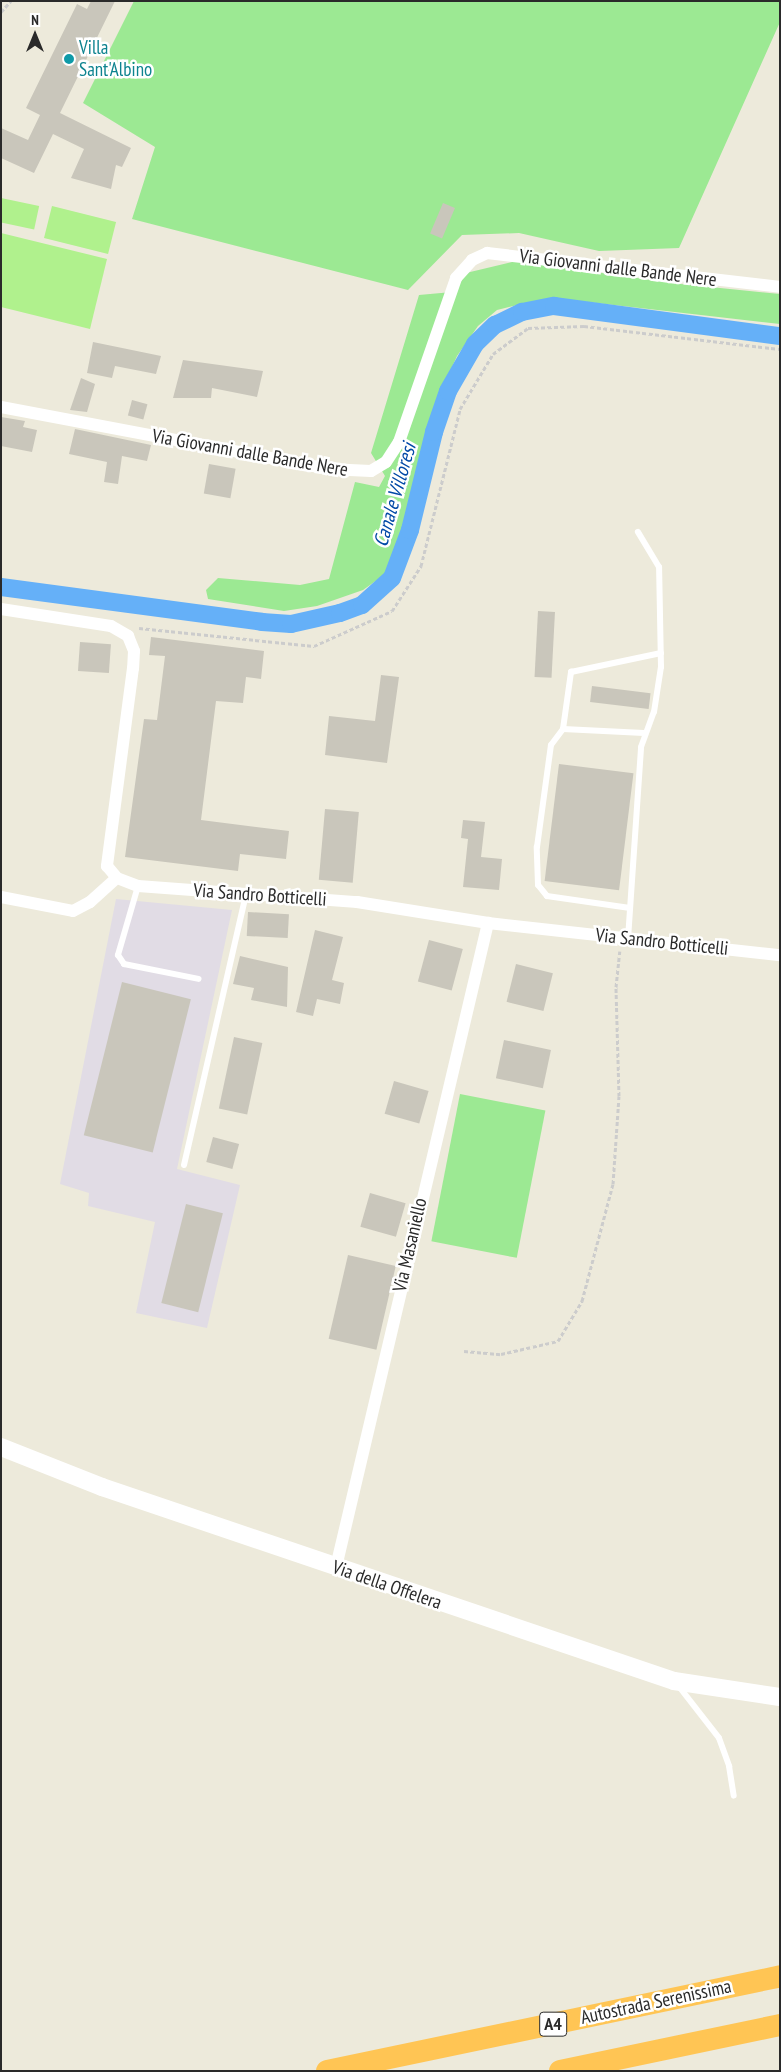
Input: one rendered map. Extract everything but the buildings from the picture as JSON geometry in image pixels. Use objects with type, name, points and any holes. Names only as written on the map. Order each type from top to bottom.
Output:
[{"type":"highway","name":"Autostrada Serenissima","points":[[327,2071],[780,1976]]},
{"type":"highway","points":[[560,2071],[780,2025]]},
{"type":"street","name":"Via Giovanni dalle Bande Nere","points":[[1,407],[328,470],[371,470],[386,462],[400,442],[456,278],[472,260],[487,254],[780,287]]},
{"type":"street","points":[[1,610],[111,626],[128,636],[134,651],[107,866],[117,878],[90,902],[73,911],[1,897]]},
{"type":"street","name":"Via Sandro Botticelli","points":[[117,878],[138,886],[357,902],[488,923],[780,955]]},
{"type":"street","name":"Via Masaniello","points":[[336,1567],[488,923]]},
{"type":"street","name":"Via della Offelera","points":[[1,1448],[102,1487],[674,1681],[780,1697]]},
{"type":"lane","points":[[625,939],[630,908],[644,733],[654,712],[661,653],[659,567],[638,532]]},
{"type":"lane","points":[[630,908],[547,896],[538,885],[537,846],[551,745],[563,729],[571,672],[661,653]]},
{"type":"lane","points":[[563,729],[644,733]]},
{"type":"lane","points":[[138,886],[118,955],[120,960],[124,964],[199,979]]},
{"type":"lane","points":[[184,1164],[246,894]]},
{"type":"lane","points":[[674,1681],[719,1738],[729,1766],[734,1796]]},
{"type":"path","points":[[1,12],[11,1]]},
{"type":"path","points":[[111,626],[314,646],[392,611],[421,566],[432,529],[460,409],[493,354],[528,328],[584,326],[780,349]]},
{"type":"path","points":[[464,1350],[501,1354],[558,1341],[582,1301],[613,1184],[619,1096],[616,987],[625,939]]},
{"type":"shaded area","points":[[116,899],[232,910],[177,1169],[240,1185],[207,1328],[136,1313],[155,1222],[88,1206],[89,1193],[60,1184]]},
{"type":"green space","points":[[134,1],[780,1],[780,22],[679,248],[599,251],[519,233],[462,235],[408,290],[132,219],[155,147],[83,103]]},
{"type":"green space","points":[[1,198],[39,206],[34,230],[1,223]]},
{"type":"green space","points":[[52,206],[116,222],[108,254],[44,238]]},
{"type":"green space","points":[[1,233],[107,259],[90,329],[1,307]]},
{"type":"green space","points":[[516,261],[681,284],[780,294],[780,324],[579,301],[530,302],[497,310],[478,326],[457,356],[444,385],[396,550],[384,575],[363,590],[317,606],[284,611],[208,599],[206,590],[218,578],[300,585],[329,579],[355,482],[379,487],[385,476],[371,453],[419,295],[452,292],[466,273]]},
{"type":"green space","points":[[460,1094],[545,1111],[517,1258],[431,1241]]},
{"type":"waterway","name":"Canale Villoresi","points":[[1,587],[262,622],[291,624],[340,613],[362,605],[392,578],[410,530],[434,432],[448,391],[475,344],[495,325],[522,312],[554,306],[780,336]]},
{"type":"place","name":"Villa Sant'Albino","points":[[69,59]]}]
